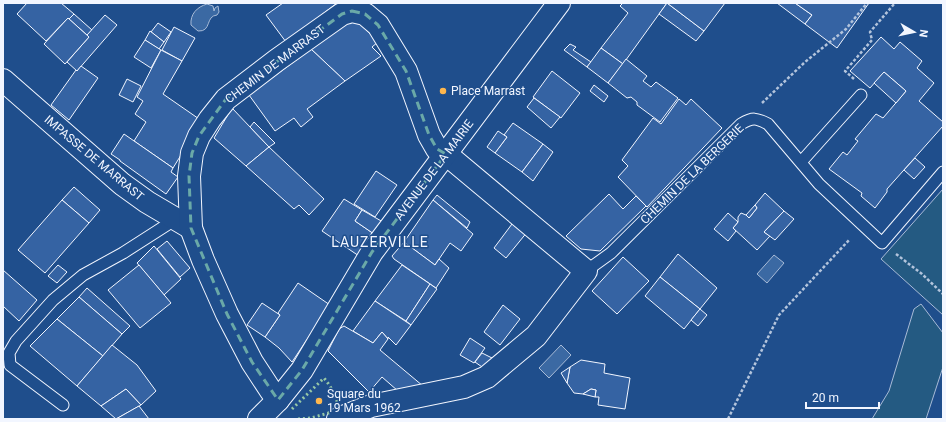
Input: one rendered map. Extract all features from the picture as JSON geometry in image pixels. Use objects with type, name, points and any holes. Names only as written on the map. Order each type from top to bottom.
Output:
[{"type":"street","name":"AVENUE DE LA MAIRIE","points":[[260,419],[278,400],[302,370],[372,252],[559,3]]},
{"type":"street","name":"CHEMIN DE MARRAST","points":[[278,400],[252,362],[227,314],[203,260],[183,223],[192,153],[199,136],[210,119],[226,98],[342,14],[352,11],[365,14],[378,25],[406,72],[429,135],[437,149],[446,154]]},
{"type":"street","name":"IMPASSE DE MARRAST","points":[[3,80],[122,184],[147,202],[183,223]]},
{"type":"street","points":[[446,154],[586,271]]},
{"type":"street","name":"CHEMIN DE LA BERGERIE","points":[[338,419],[371,406],[464,386],[487,377],[536,336],[586,271]]},
{"type":"lane","points":[[802,162],[861,95]]},
{"type":"lane","name":"CHEMIN DE LA BERGERIE","points":[[586,271],[611,253],[741,124],[751,118],[761,120],[768,124],[802,162],[819,184],[882,243]]},
{"type":"lane","points":[[882,243],[943,172]]},
{"type":"lane","points":[[63,406],[10,365],[9,353],[16,341],[53,300],[83,275],[183,223]]},
{"type":"path","points":[[751,118],[758,107],[804,62],[846,29],[868,3]]},
{"type":"path","points":[[861,95],[857,81],[845,71],[872,40],[870,32],[895,3]]},
{"type":"path","points":[[728,419],[779,315],[863,225]]},
{"type":"path","points":[[882,243],[922,274],[943,294]]},
{"type":"highlighted area","points":[[352,11],[365,14],[378,25],[406,71],[429,135],[437,149],[446,154],[372,252],[302,370],[278,400],[252,362],[227,314],[191,228],[189,176],[192,153],[199,136],[226,99],[342,14]]},
{"type":"shaded area","points":[[207,4],[213,6],[214,11],[218,6],[219,12],[211,18],[205,29],[198,31],[191,25],[193,14],[197,9]]},
{"type":"shaded area","points":[[943,189],[943,315],[881,259]]},
{"type":"shaded area","points":[[774,255],[784,263],[767,283],[757,274]]},
{"type":"shaded area","points":[[921,304],[943,333],[943,367],[926,419],[872,419],[889,391],[914,309]]},
{"type":"shaded area","points":[[561,345],[571,355],[549,378],[539,368]]},
{"type":"building","points":[[27,3],[61,3],[74,14],[69,19],[68,18],[46,41],[17,14]]},
{"type":"building","points":[[283,3],[337,3],[286,42],[266,15]]},
{"type":"building","points":[[623,3],[667,3],[623,64],[601,48],[628,13],[620,6]]},
{"type":"building","points":[[667,3],[704,31],[696,41],[659,14]]},
{"type":"building","points":[[667,3],[725,3],[704,31]]},
{"type":"building","points":[[777,3],[795,3],[812,15],[805,24]]},
{"type":"building","points":[[795,3],[869,3],[837,48],[805,24],[812,15]]},
{"type":"building","points":[[74,14],[92,30],[87,35],[69,19]]},
{"type":"building","points":[[105,15],[117,25],[77,71],[67,62],[89,37],[87,35]]},
{"type":"building","points":[[68,18],[89,37],[65,64],[44,44]]},
{"type":"building","points":[[356,19],[378,42],[372,47],[381,56],[345,81],[311,49],[348,22],[350,24]]},
{"type":"building","points":[[158,23],[171,32],[164,42],[151,32]]},
{"type":"building","points":[[174,27],[195,38],[182,61],[162,50]]},
{"type":"building","points":[[150,31],[164,42],[159,49],[145,40]]},
{"type":"building","points":[[881,37],[894,49],[900,42],[922,61],[917,68],[934,83],[919,101],[943,122],[943,126],[887,189],[887,192],[875,208],[861,196],[862,193],[829,169],[843,152],[847,155],[858,141],[855,139],[876,114],[883,118],[906,91],[884,72],[870,88],[850,71]]},
{"type":"building","points":[[145,40],[161,50],[151,68],[134,57]]},
{"type":"building","points":[[570,44],[576,47],[573,50],[591,62],[587,67],[564,50]]},
{"type":"building","points":[[601,48],[623,64],[608,83],[587,67]]},
{"type":"building","points":[[311,49],[345,81],[307,109],[313,117],[301,127],[294,118],[275,131],[249,95]]},
{"type":"building","points":[[161,50],[182,61],[163,94],[202,121],[173,168],[134,141],[146,122],[135,114],[143,101],[137,97]]},
{"type":"building","points":[[626,59],[647,76],[643,81],[651,87],[656,82],[678,98],[660,122],[637,105],[637,102],[631,97],[627,98],[608,83]]},
{"type":"building","points":[[81,66],[98,78],[69,120],[51,105],[76,70],[77,71]]},
{"type":"building","points":[[552,71],[580,93],[561,118],[533,97]]},
{"type":"building","points":[[884,72],[906,91],[896,103],[874,83]]},
{"type":"building","points":[[127,79],[141,86],[133,102],[119,95]]},
{"type":"building","points":[[594,85],[608,96],[604,102],[590,91]]},
{"type":"building","points":[[534,98],[560,117],[551,128],[527,107]]},
{"type":"building","points":[[679,99],[686,105],[691,99],[722,128],[647,207],[618,177],[628,166],[622,160],[653,118],[661,124]]},
{"type":"building","points":[[232,108],[269,147],[246,166],[214,138]]},
{"type":"building","points":[[254,122],[275,143],[269,147],[250,127]]},
{"type":"building","points":[[513,123],[543,144],[522,172],[495,153],[507,137],[504,135]]},
{"type":"building","points":[[498,131],[507,137],[495,153],[487,147]]},
{"type":"building","points":[[124,134],[173,168],[171,172],[178,177],[166,194],[111,154]]},
{"type":"building","points":[[543,144],[553,152],[533,181],[522,172]]},
{"type":"building","points":[[269,147],[324,199],[309,215],[299,205],[294,209],[246,166]]},
{"type":"building","points":[[915,158],[925,167],[914,179],[904,170]]},
{"type":"building","points":[[376,171],[397,185],[375,217],[354,204]]},
{"type":"building","points":[[74,187],[100,210],[89,223],[62,200]]},
{"type":"building","points":[[765,193],[784,211],[764,232],[770,236],[757,250],[733,228],[738,222],[738,217],[741,213],[749,218],[757,208],[755,205]]},
{"type":"building","points":[[609,194],[623,209],[636,196],[646,206],[600,251],[581,249],[566,236]]},
{"type":"building","points":[[437,195],[470,222],[467,228],[433,200]]},
{"type":"building","points":[[344,199],[362,210],[355,221],[374,234],[359,256],[322,231]]},
{"type":"building","points":[[62,200],[89,223],[45,273],[18,250]]},
{"type":"building","points":[[433,200],[473,234],[461,251],[450,243],[435,265],[404,242]]},
{"type":"building","points":[[755,205],[757,208],[749,218],[746,215]]},
{"type":"building","points":[[362,210],[383,222],[374,234],[355,221]]},
{"type":"building","points":[[784,211],[794,219],[775,240],[764,232]]},
{"type":"building","points":[[728,213],[738,222],[733,228],[736,231],[728,241],[714,229]]},
{"type":"building","points":[[515,220],[528,231],[506,258],[494,248]]},
{"type":"building","points":[[167,241],[190,268],[180,277],[157,249]]},
{"type":"building","points":[[404,242],[435,265],[439,259],[449,268],[436,288],[394,259],[392,256]]},
{"type":"building","points":[[154,246],[181,279],[164,295],[137,263]]},
{"type":"building","points":[[678,254],[717,288],[700,309],[660,277]]},
{"type":"building","points":[[623,257],[649,281],[617,314],[592,291]]},
{"type":"building","points":[[58,265],[67,272],[57,283],[48,276]]},
{"type":"building","points":[[139,265],[171,303],[140,328],[108,290]]},
{"type":"building","points":[[402,265],[430,284],[406,321],[375,301]]},
{"type":"building","points":[[3,270],[37,300],[19,321],[3,306]]},
{"type":"building","points":[[660,277],[700,309],[684,329],[645,296]]},
{"type":"building","points":[[298,283],[330,305],[292,362],[279,348],[265,337],[280,315],[278,313]]},
{"type":"building","points":[[430,284],[437,289],[411,325],[406,321]]},
{"type":"building","points":[[87,288],[130,326],[122,334],[79,297]]},
{"type":"building","points":[[79,297],[122,334],[103,356],[57,319]]},
{"type":"building","points":[[375,301],[411,325],[396,345],[382,332],[373,343],[353,331]]},
{"type":"building","points":[[262,303],[280,315],[265,337],[247,325]]},
{"type":"building","points":[[503,305],[520,319],[500,345],[484,332]]},
{"type":"building","points":[[700,309],[707,315],[698,326],[691,320]]},
{"type":"building","points":[[57,319],[103,356],[77,386],[30,346]]},
{"type":"building","points":[[344,326],[373,343],[382,332],[388,339],[380,350],[423,386],[398,391],[382,377],[369,392],[328,351],[339,329]]},
{"type":"building","points":[[470,338],[485,348],[474,363],[460,355]]},
{"type":"building","points":[[112,345],[137,365],[156,391],[141,405],[126,389],[101,406],[77,386]]},
{"type":"building","points":[[482,353],[494,359],[482,367],[475,362]]},
{"type":"building","points":[[581,360],[605,364],[604,373],[630,378],[625,409],[598,405],[599,397],[595,397],[596,390],[591,389],[583,394],[574,393],[567,383],[570,367]]},
{"type":"building","points":[[570,367],[567,383],[561,373]]},
{"type":"building","points":[[126,389],[141,405],[116,419],[101,406]]},
{"type":"building","points":[[591,389],[596,390],[595,397],[583,394]]},
{"type":"building","points":[[139,406],[149,419],[116,419]]},
{"type":"hedge","points":[[292,409],[324,378],[334,393],[339,410]]},
{"type":"hedge","points":[[298,419],[311,418],[332,412]]},
{"type":"place","name":"Place Marrast","points":[[443,91]]},
{"type":"place","name":"Square du 19 Mars 1962","points":[[319,401]]},
{"type":"district","name":"LAUZERVILLE","points":[[380,242]]}]
